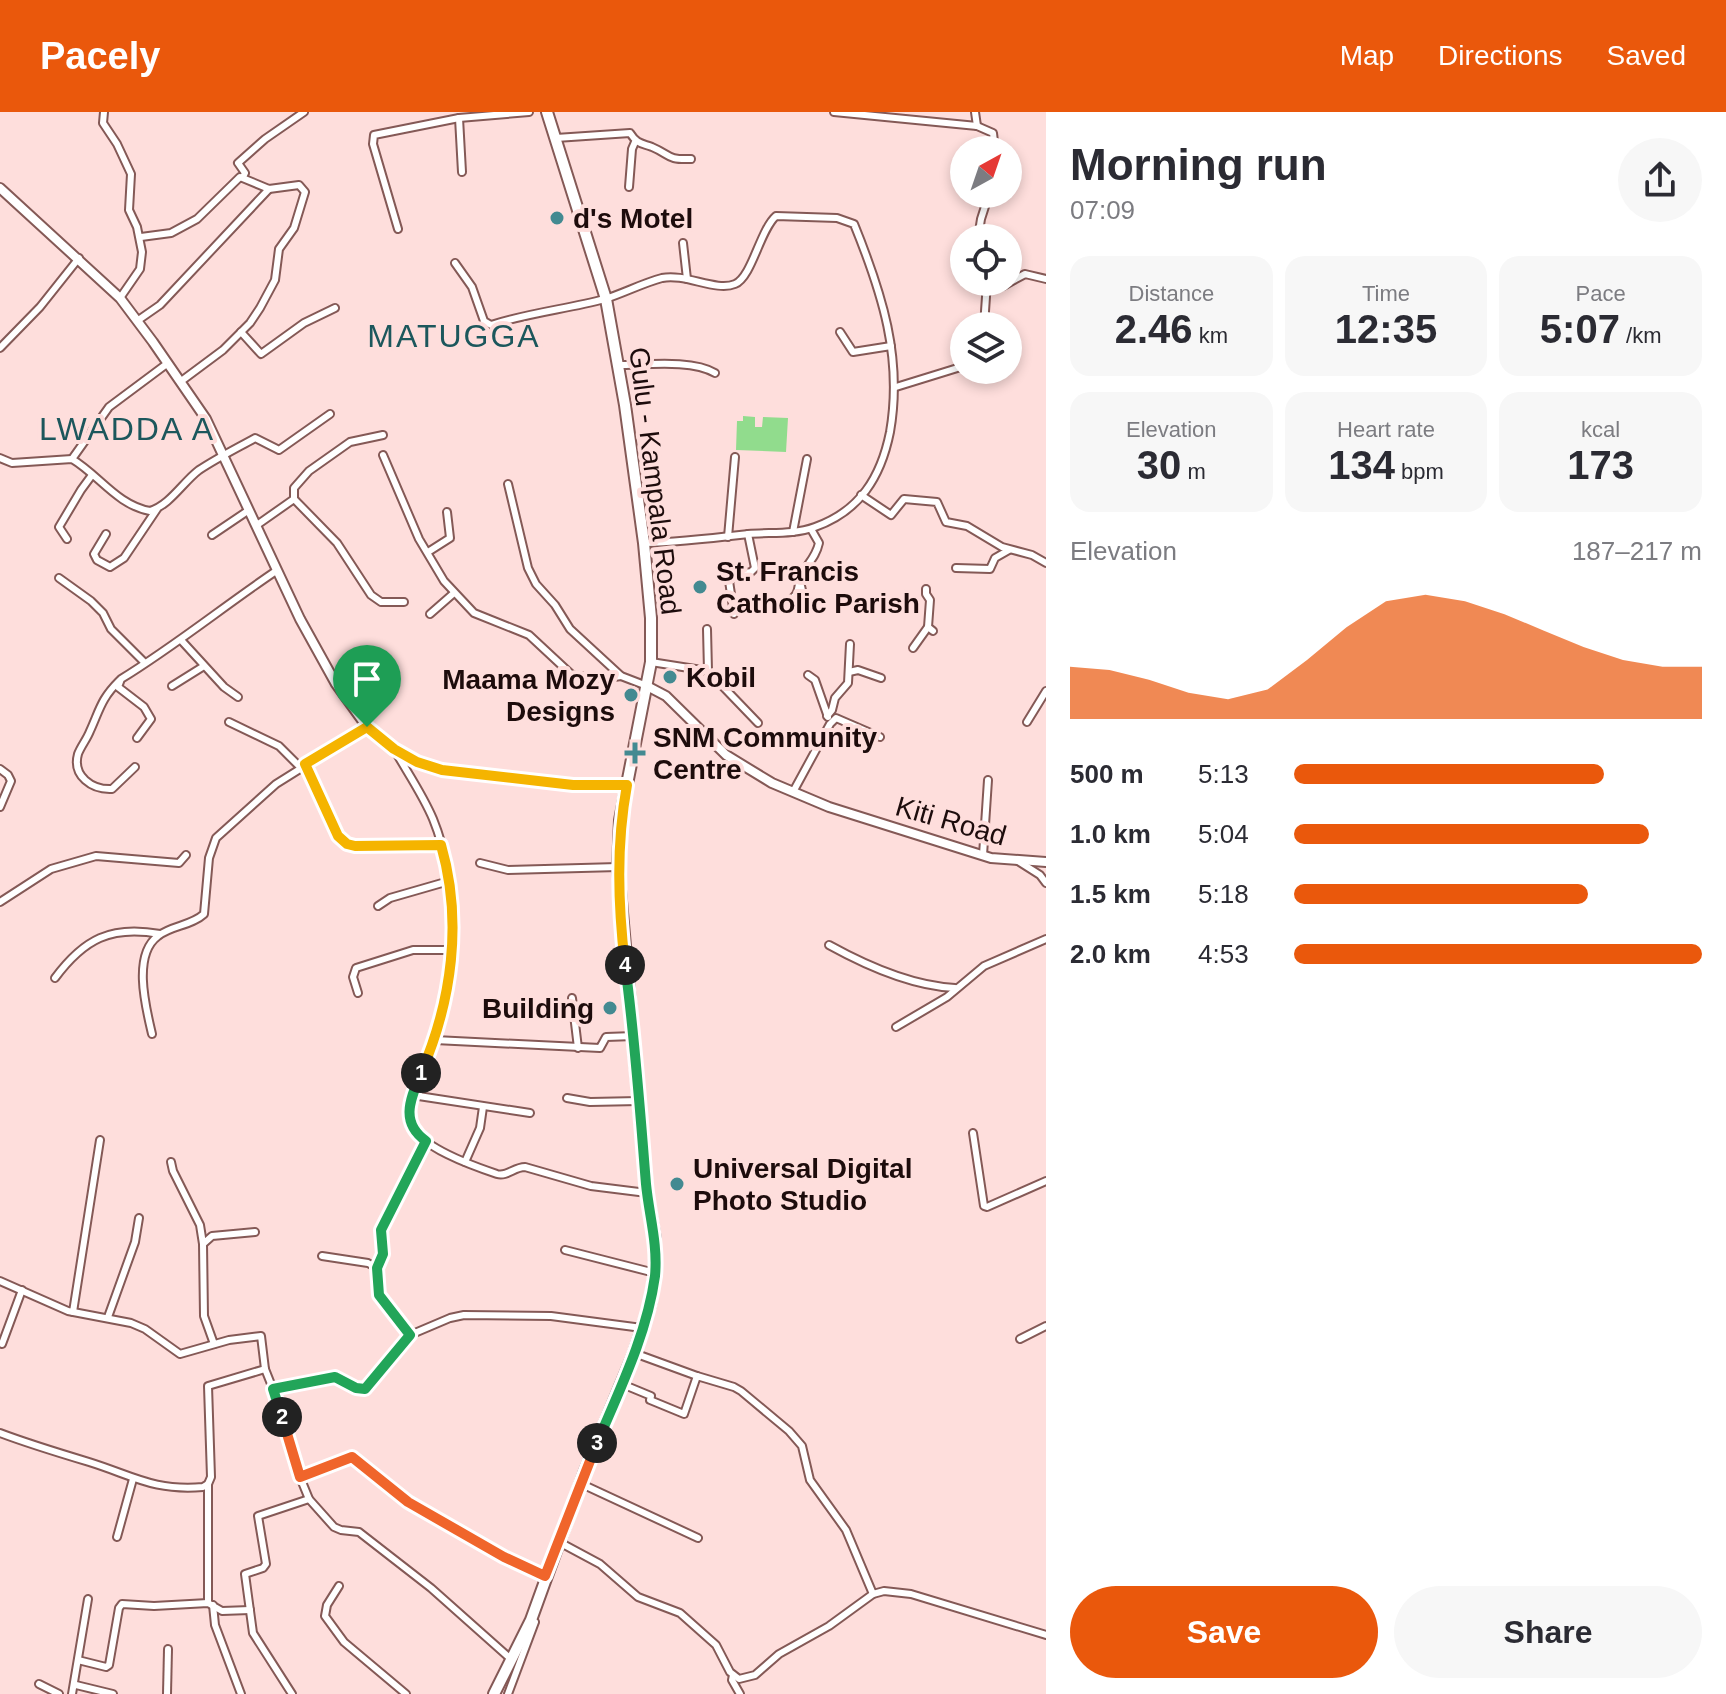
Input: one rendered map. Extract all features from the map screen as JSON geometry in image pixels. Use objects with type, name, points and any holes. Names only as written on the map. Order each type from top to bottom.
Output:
[{"type":"main road","name":"Gulu - Kampala Road","points":[[494,1694],[531,1620],[583,1477],[634,1353],[655,1273],[655,1239],[647,1193],[618,867],[620,820],[651,662],[651,618],[644,543],[606,299],[547,112]]},
{"type":"street","points":[[104,112],[103,123],[131,174],[129,210],[141,237],[140,269],[120,298]]},
{"type":"street","points":[[243,177],[245,173],[238,163],[265,139],[304,112]]},
{"type":"street","points":[[398,229],[372,138],[378,134],[459,118],[529,112]]},
{"type":"street","points":[[834,112],[977,126],[993,136]]},
{"type":"street","points":[[975,112],[977,126]]},
{"type":"street","points":[[459,118],[462,172]]},
{"type":"street","points":[[556,138],[627,133],[635,142],[652,147],[672,160],[691,159]]},
{"type":"street","points":[[629,187],[635,142]]},
{"type":"street","points":[[141,237],[171,233],[197,219],[235,180],[243,177],[269,189],[299,185],[305,192],[294,228],[279,249],[275,280],[260,308],[223,350],[180,382]]},
{"type":"street","points":[[0,188],[120,298],[168,363],[206,419],[276,571],[328,671],[367,727],[394,749],[417,762],[442,770],[573,785],[627,785]]},
{"type":"street","points":[[137,321],[160,305],[269,189]]},
{"type":"street","points":[[455,263],[472,287],[484,321],[491,325],[606,299],[663,278],[727,285],[739,281],[768,224],[776,216],[850,221],[854,224],[875,278],[891,346],[896,387],[882,466],[870,486],[843,512],[811,529],[694,542],[644,543]]},
{"type":"street","points":[[683,243],[687,279]]},
{"type":"street","points":[[0,348],[40,307],[79,258]]},
{"type":"street","points":[[1022,276],[1046,279]]},
{"type":"street","points":[[241,332],[261,354],[304,323],[335,308]]},
{"type":"street","points":[[840,332],[853,352],[891,346]]},
{"type":"street","points":[[72,459],[109,407],[168,363]]},
{"type":"street","points":[[618,365],[689,365],[708,368],[715,373]]},
{"type":"street","points":[[896,387],[950,370]]},
{"type":"street","points":[[106,534],[94,554],[97,560],[110,567],[124,558],[158,508],[180,486],[255,438],[279,450],[330,414]]},
{"type":"street","points":[[383,435],[350,442],[309,471],[294,488],[294,499],[337,543],[371,595],[381,602],[404,602]]},
{"type":"street","points":[[383,455],[411,524],[444,581],[474,613],[529,635],[572,675],[601,679],[621,676]]},
{"type":"street","points":[[728,537],[735,457]]},
{"type":"street","points":[[0,458],[12,463],[72,459],[132,504],[144,510],[158,508]]},
{"type":"street","points":[[793,532],[807,459]]},
{"type":"street","points":[[67,539],[59,527],[92,475]]},
{"type":"street","points":[[508,484],[530,574],[570,629],[621,676],[647,686]]},
{"type":"street","points":[[861,495],[891,515],[904,499],[937,502],[946,522],[967,526],[983,538],[1046,563]]},
{"type":"street","points":[[257,525],[294,499]]},
{"type":"street","points":[[212,535],[249,510]]},
{"type":"street","points":[[428,552],[450,538],[447,512]]},
{"type":"street","points":[[805,603],[801,575],[815,557],[819,543],[811,529]]},
{"type":"street","points":[[734,614],[729,581],[755,568],[748,534]]},
{"type":"street","points":[[956,568],[990,569],[995,558],[1009,550]]},
{"type":"street","points":[[135,767],[112,789],[103,789],[85,781],[77,771],[78,755],[105,695],[119,681],[276,571]]},
{"type":"street","points":[[59,578],[97,607],[111,629],[145,663]]},
{"type":"street","points":[[785,603],[792,600],[801,586]]},
{"type":"street","points":[[913,648],[930,629],[930,600],[926,589]]},
{"type":"street","points":[[430,614],[454,593]]},
{"type":"street","points":[[707,629],[708,671]]},
{"type":"street","points":[[181,640],[238,697]]},
{"type":"street","points":[[827,716],[835,698],[848,683],[850,644]]},
{"type":"street","points":[[651,662],[708,671],[758,723]]},
{"type":"street","points":[[172,686],[204,666]]},
{"type":"street","points":[[849,672],[858,670],[881,678]]},
{"type":"street","points":[[808,675],[815,680],[830,724]]},
{"type":"street","points":[[119,681],[118,687],[144,707],[151,719],[137,738]]},
{"type":"street","name":"Kiti Road","points":[[647,686],[666,696],[726,755],[758,776],[793,792],[829,807],[983,855],[1046,862]]},
{"type":"street","points":[[1027,722],[1046,691]]},
{"type":"street","points":[[793,792],[836,718],[880,737]]},
{"type":"street","points":[[229,722],[279,746],[303,766],[338,836],[347,844],[396,847],[441,845]]},
{"type":"street","points":[[55,978],[70,957],[92,940],[127,931],[160,934],[196,921],[204,914],[209,858],[216,838],[276,784],[367,727]]},
{"type":"street","points":[[394,749],[433,820],[449,881],[454,917],[444,1005],[435,1040],[412,1095],[409,1119],[419,1136],[426,1141],[465,1162],[501,1175],[517,1167],[525,1167],[591,1186],[647,1193]]},
{"type":"street","points":[[0,769],[11,781],[0,807]]},
{"type":"street","points":[[983,855],[988,780]]},
{"type":"street","points":[[0,902],[51,869],[77,860],[96,856],[179,863],[186,855]]},
{"type":"street","points":[[1018,861],[1040,875],[1046,883]]},
{"type":"street","points":[[480,863],[508,870],[618,867]]},
{"type":"street","points":[[378,906],[390,898],[449,881]]},
{"type":"street","points":[[0,890],[7,898]]},
{"type":"street","points":[[152,1034],[144,996],[143,970],[152,942],[160,934]]},
{"type":"street","points":[[896,1027],[947,997],[984,966],[1046,939]]},
{"type":"street","points":[[829,945],[879,969],[934,987],[955,988]]},
{"type":"street","points":[[358,993],[353,977],[356,968],[413,950],[451,950]]},
{"type":"street","points":[[572,998],[578,1048]]},
{"type":"street","points":[[435,1040],[466,1044],[600,1048],[606,1037],[634,1036]]},
{"type":"street","points":[[412,1095],[530,1113]]},
{"type":"street","points":[[567,1098],[590,1102],[639,1101]]},
{"type":"street","points":[[465,1162],[480,1128],[483,1107]]},
{"type":"street","points":[[973,1133],[984,1206],[1046,1181]]},
{"type":"street","points":[[73,1312],[100,1140]]},
{"type":"street","points":[[410,1335],[379,1295],[377,1268],[383,1254],[381,1230],[426,1141]]},
{"type":"street","points":[[171,1162],[200,1225],[204,1316],[214,1344]]},
{"type":"street","points":[[108,1317],[138,1233],[139,1218]]},
{"type":"street","points":[[203,1244],[212,1236],[255,1232]]},
{"type":"street","points":[[565,1250],[655,1273]]},
{"type":"street","points":[[322,1256],[368,1263],[377,1268]]},
{"type":"street","points":[[0,1281],[73,1312],[108,1317],[145,1329],[180,1354],[229,1340],[261,1336],[265,1369],[309,1499],[334,1527],[359,1532],[431,1588],[512,1660]]},
{"type":"street","points":[[2,1344],[22,1290]]},
{"type":"street","points":[[273,1389],[335,1377],[356,1388],[365,1389],[410,1335],[464,1315],[551,1316],[642,1328]]},
{"type":"street","points":[[1020,1339],[1046,1326]]},
{"type":"street","points":[[634,1353],[734,1387],[789,1431],[802,1446],[810,1480],[846,1530],[873,1594]]},
{"type":"street","points":[[241,1694],[210,1604],[208,1386],[265,1369]]},
{"type":"street","points":[[622,1384],[684,1414],[697,1376]]},
{"type":"street","points":[[0,1433],[164,1487],[188,1488],[208,1484]]},
{"type":"street","points":[[300,1477],[352,1457],[408,1502],[544,1580],[540,1609],[508,1694]]},
{"type":"street","points":[[583,1477],[586,1486],[698,1538]]},
{"type":"street","points":[[117,1537],[133,1479]]},
{"type":"street","points":[[292,1694],[253,1633],[245,1574],[266,1564],[258,1516],[309,1499]]},
{"type":"street","points":[[558,1542],[600,1564],[638,1597],[680,1613],[716,1645],[733,1675],[739,1679],[755,1675],[779,1654],[829,1626],[873,1594],[884,1591],[911,1594],[1046,1635]]},
{"type":"street","points":[[339,1586],[327,1605],[325,1616],[344,1642],[406,1694]]},
{"type":"street","points":[[72,1694],[76,1685],[88,1599]]},
{"type":"street","points":[[78,1660],[106,1667],[109,1665],[122,1604],[210,1604],[222,1611],[250,1610]]},
{"type":"street","points":[[167,1694],[168,1649]]},
{"type":"street","points":[[733,1675],[732,1680],[740,1694]]},
{"type":"street","points":[[39,1684],[59,1694]]},
{"type":"street","points":[[76,1685],[113,1694]]},
{"type":"green space","points":[[743,416],[755,417],[755,427],[762,427],[763,417],[788,418],[786,452],[736,450],[737,421],[743,421]]},
{"type":"place","name":"d's Motel","points":[[557,218]]},
{"type":"place","name":"St. Francis Catholic Parish","points":[[700,587]]},
{"type":"place","name":"Kobil","points":[[670,677]]},
{"type":"place","name":"Maama Mozy Designs","points":[[631,695]]},
{"type":"place","name":"SNM Community Centre","points":[[635,753]]},
{"type":"place","name":"Building","points":[[610,1008]]},
{"type":"place","name":"Universal Digital Photo Studio","points":[[677,1184]]},
{"type":"district","name":"MATUGGA","points":[[454,336]]},
{"type":"district","name":"LWADDA A","points":[[127,429]]},
{"type":"route","points":[[367,727],[394,749],[417,762],[442,770],[573,785],[627,785],[620,820],[618,867],[647,1193],[655,1239],[655,1273],[650,1305],[634,1353],[545,1576],[504,1557],[408,1502],[350,1456],[300,1477],[273,1389],[286,1389],[335,1377],[356,1388],[365,1389],[410,1335],[385,1305],[377,1288],[377,1268],[383,1254],[381,1230],[426,1141],[412,1127],[408,1110],[441,1021],[454,917],[441,845],[396,847],[347,844],[338,836],[315,788],[305,764],[367,727]]}]
